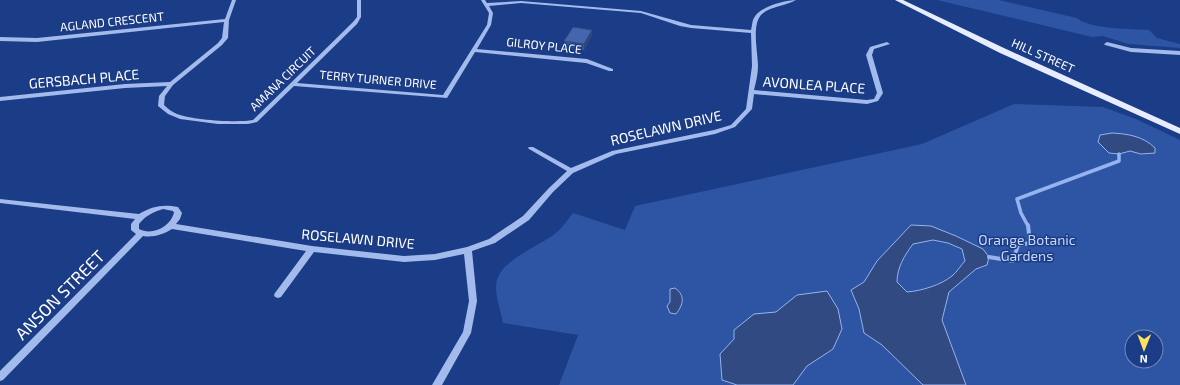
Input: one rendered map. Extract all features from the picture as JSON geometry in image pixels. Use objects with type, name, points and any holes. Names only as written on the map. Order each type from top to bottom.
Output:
[{"type":"main road","name":"HILL STREET","points":[[898,0],[1003,52],[1180,132]]},
{"type":"street","name":"AMANA CIRCUIT","points":[[234,0],[226,20],[225,38],[220,44],[171,84],[162,96],[161,106],[169,113],[179,116],[240,124],[255,121],[295,84],[355,23],[359,17],[360,0]]},
{"type":"street","name":"ROSELAWN DRIVE","points":[[170,226],[312,249],[404,259],[435,257],[468,250],[492,241],[526,218],[570,171],[614,152],[715,132],[733,126],[749,109],[755,66],[753,32],[756,18],[760,13],[770,7],[794,0]]},
{"type":"street","name":"TERRY TURNER DRIVE","points":[[295,84],[445,97],[489,25],[491,13],[485,2]]},
{"type":"street","points":[[485,2],[521,2],[641,12],[655,15],[682,25],[753,32]]},
{"type":"street","name":"AGLAND CRESCENT","points":[[0,39],[37,40],[226,20]]},
{"type":"street","name":"AVONLEA PLACE","points":[[752,92],[867,102],[876,100],[880,93],[869,55],[872,48],[887,44]]},
{"type":"street","points":[[1106,44],[1131,50],[1180,53]]},
{"type":"street","name":"GILROY PLACE","points":[[474,50],[587,61],[611,70]]},
{"type":"street","name":"GERSBACH PLACE","points":[[0,99],[125,86],[171,84]]},
{"type":"street","points":[[532,148],[570,171]]},
{"type":"street","points":[[0,208],[4,202],[140,217]]},
{"type":"street","points":[[170,208],[175,209],[178,213],[178,217],[170,226],[159,232],[142,234],[135,230],[134,227],[140,217],[155,209],[170,208]]},
{"type":"street","name":"ANSON STREET","points":[[0,377],[142,234]]},
{"type":"street","points":[[278,295],[312,249]]},
{"type":"street","points":[[437,385],[467,333],[473,301],[468,250]]},
{"type":"green space","points":[[937,0],[999,0],[1077,18],[1083,22],[1101,26],[1122,29],[1149,30],[1157,38],[1180,44],[1180,48],[1128,44],[1103,36],[1092,37]]},
{"type":"green space","name":"Orange Botanic Gardens","points":[[1014,104],[1103,107],[1136,119],[1180,140],[1180,385],[559,385],[578,335],[503,323],[496,292],[498,278],[503,269],[511,262],[557,232],[573,213],[625,230],[635,206],[922,144]]},
{"type":"shaded area","points":[[1112,133],[1140,138],[1155,148],[1155,153],[1141,154],[1130,151],[1119,154],[1109,153],[1098,142],[1100,135]]},
{"type":"shaded area","points":[[911,225],[931,226],[956,236],[983,249],[989,257],[987,265],[976,269],[949,292],[942,320],[966,385],[923,385],[882,345],[864,333],[859,309],[851,290],[864,282],[877,261]],"holes":[[[933,240],[948,243],[962,249],[965,261],[956,273],[931,287],[907,292],[897,282],[898,272],[902,262],[913,244]]]},
{"type":"shaded area","points":[[675,288],[682,297],[682,304],[676,314],[670,313],[667,306],[670,302],[670,289]]},
{"type":"shaded area","points":[[827,291],[838,309],[842,329],[833,349],[807,366],[793,385],[737,385],[722,380],[720,354],[734,339],[734,330],[754,314],[776,312],[797,295]]},
{"type":"building","points":[[573,27],[592,30],[584,44],[564,41]]},
{"type":"waterway","points":[[1028,226],[1021,213],[1017,199],[1119,161],[1119,154]]},
{"type":"waterway","points":[[989,257],[1013,261],[1018,245],[1030,243],[1028,225]]}]
